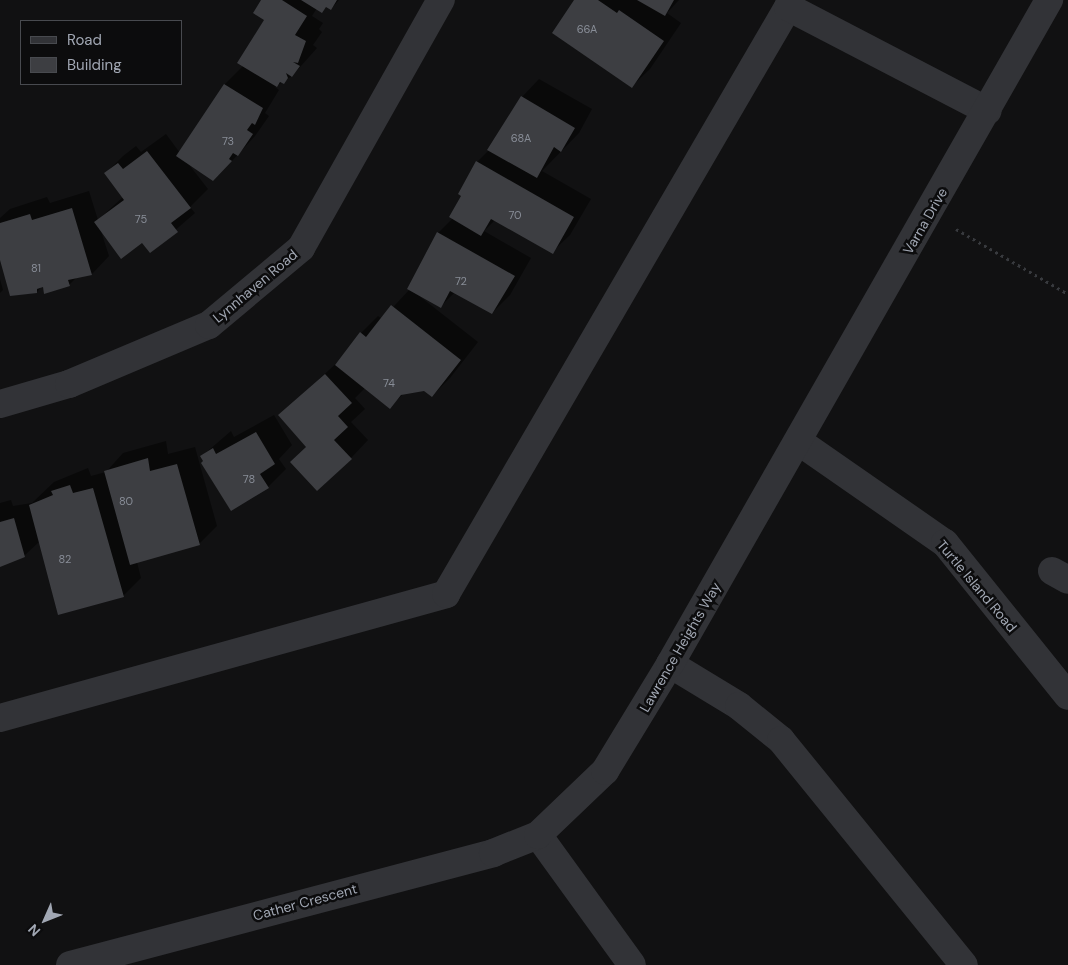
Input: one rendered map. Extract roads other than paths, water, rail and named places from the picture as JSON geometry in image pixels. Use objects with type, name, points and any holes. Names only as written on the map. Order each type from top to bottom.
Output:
[{"type":"street","name":"Lynnhaven Road","points":[[0,404],[70,384],[209,325],[301,248],[441,0]]},
{"type":"street","name":"Varna Drive","points":[[798,441],[1050,0]]},
{"type":"street","points":[[0,718],[446,594],[788,7],[988,111]]},
{"type":"street","name":"Lawrence Heights Way","points":[[538,835],[605,771],[670,664],[798,441]]},
{"type":"street","name":"Turtle Island Road","points":[[798,441],[945,544],[1068,696]]},
{"type":"street","points":[[670,664],[739,706],[781,740],[964,965]]},
{"type":"street","points":[[538,835],[632,965]]},
{"type":"street","name":"Cather Crescent","points":[[70,965],[493,853],[538,835]]}]
